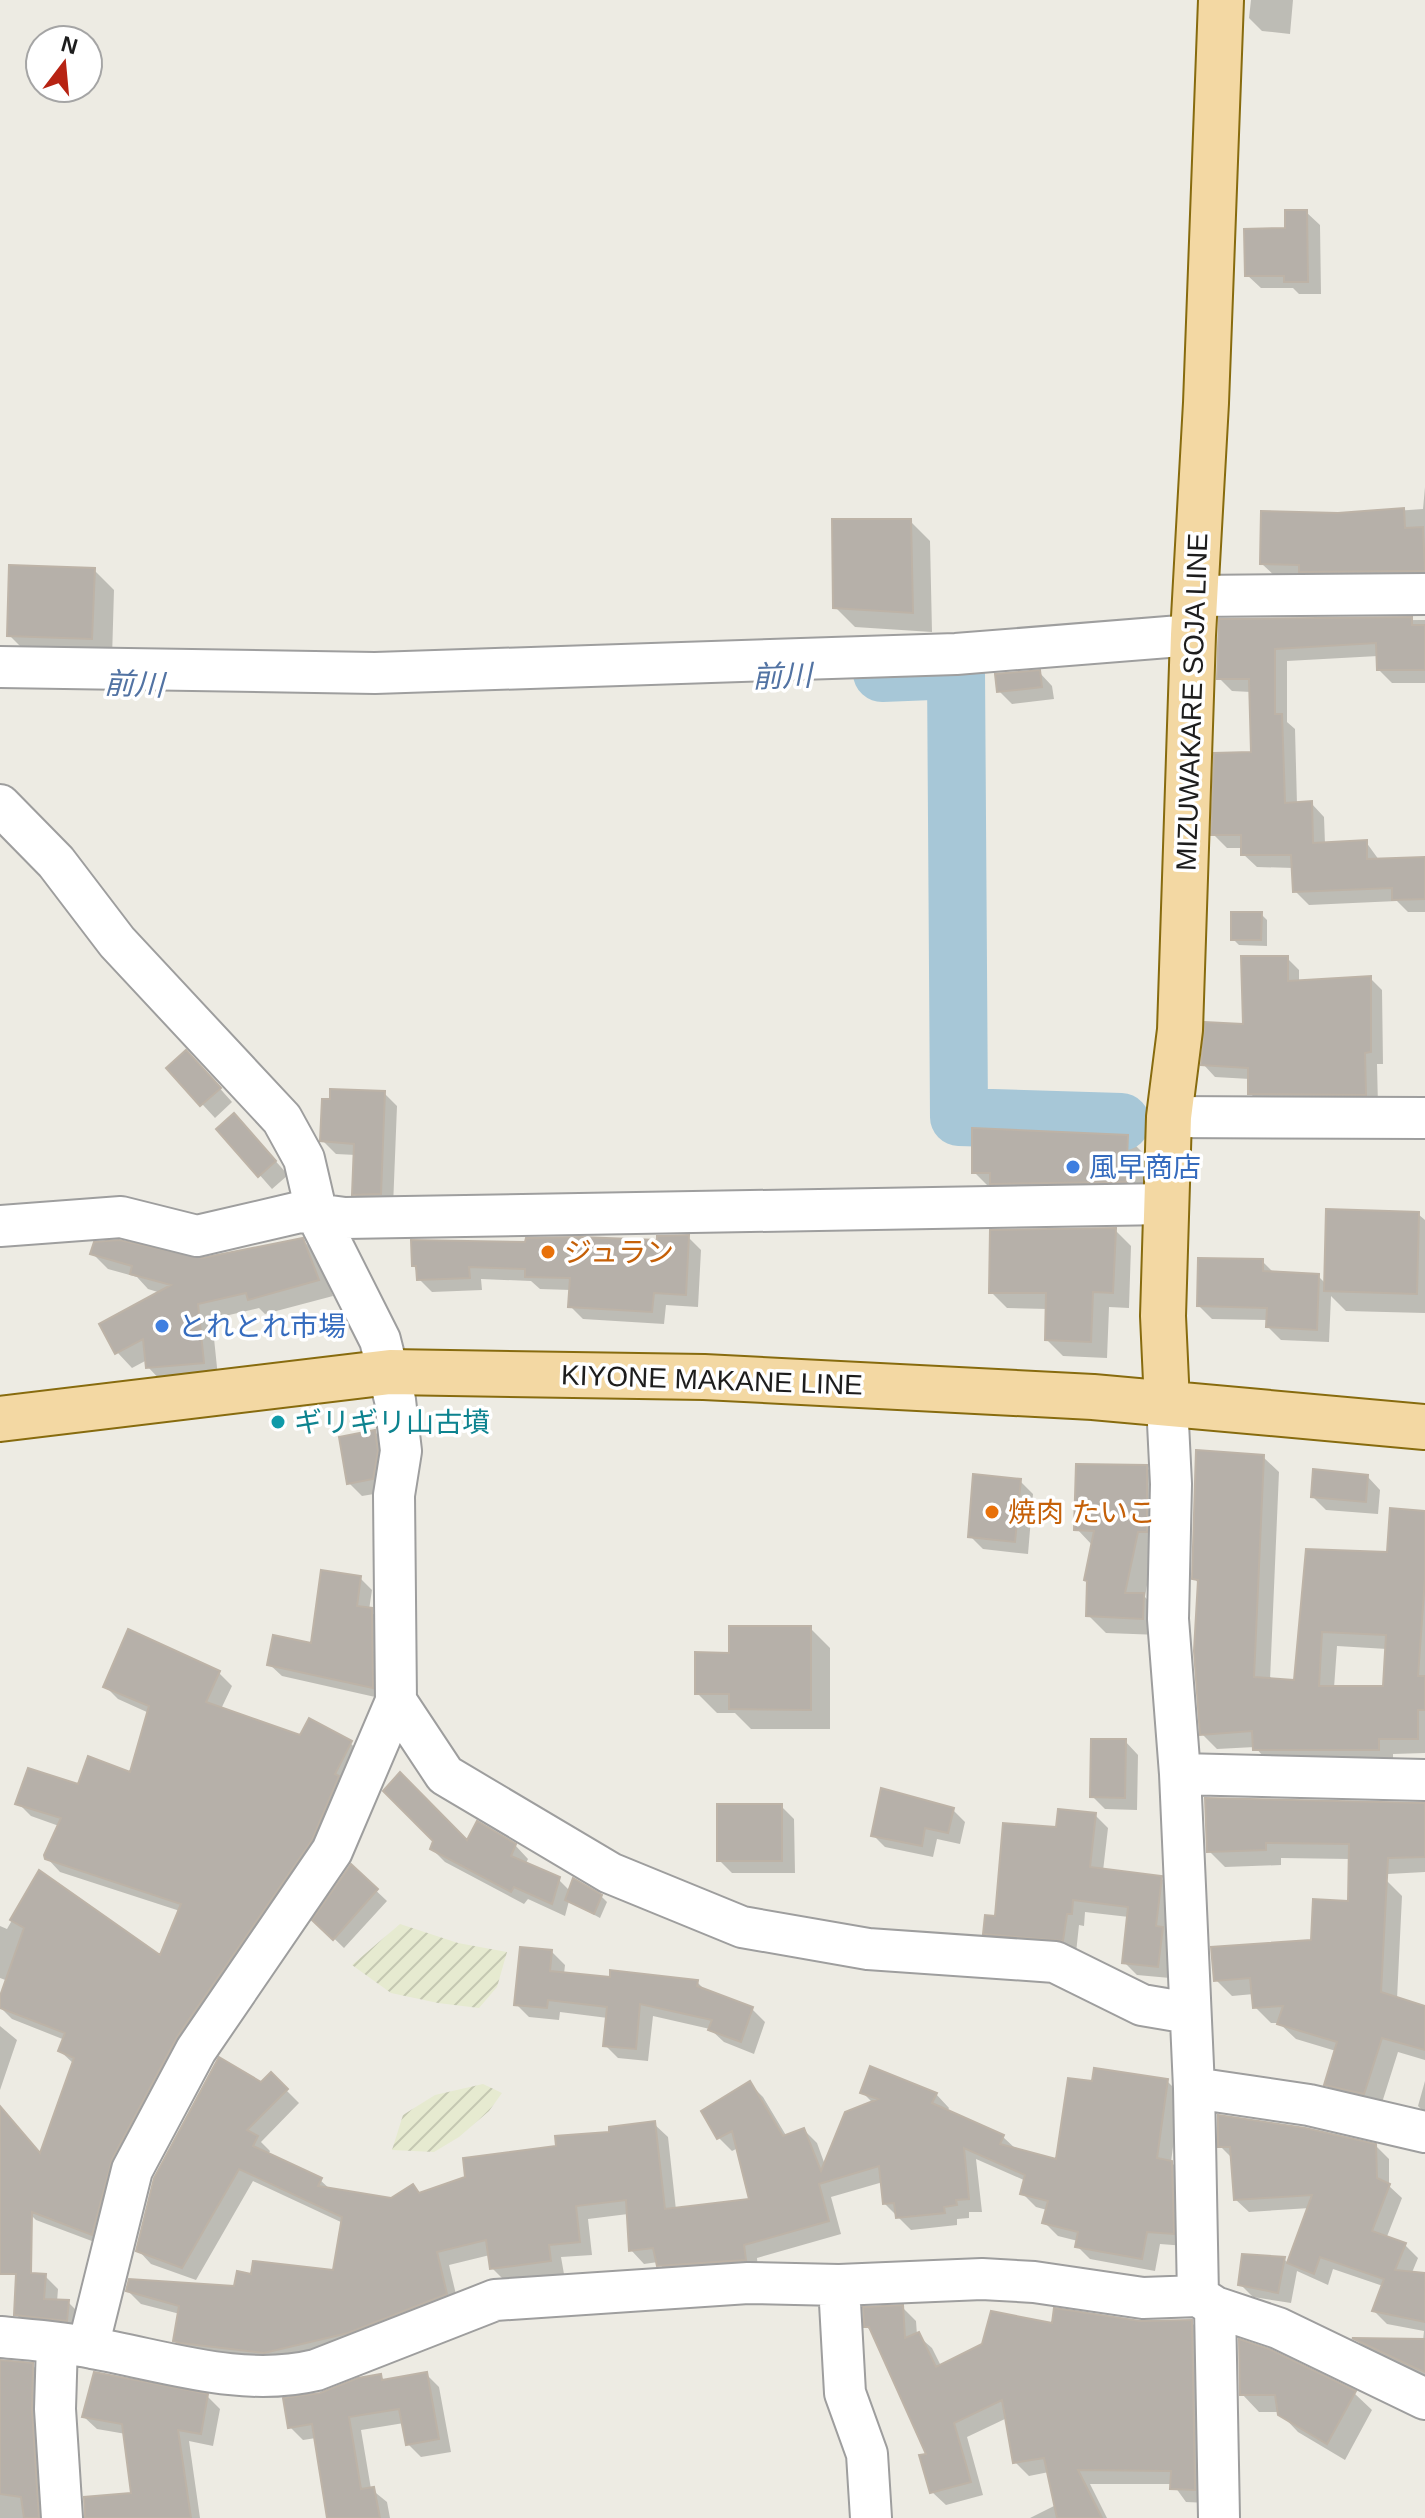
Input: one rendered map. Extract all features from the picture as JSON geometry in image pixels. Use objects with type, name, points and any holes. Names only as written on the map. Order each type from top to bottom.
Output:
[{"type":"main road","name":"MIZUWAKARE SOJA LINE","points":[[1167,1403],[1163,1316],[1169,1117],[1180,1030],[1194,616],[1206,403],[1221,0]]},
{"type":"main road","name":"KIYONE MAKANE LINE","points":[[0,1419],[390,1372],[704,1377],[1167,1403],[1425,1427]]},
{"type":"street","points":[[0,667],[375,673],[956,654],[1194,616],[1425,594]]},
{"type":"street","points":[[0,805],[56,862],[117,942],[282,1119],[304,1159],[317,1215],[380,1340],[390,1372],[401,1451],[394,1495],[396,1701],[332,1851],[196,2050],[132,2170],[73,2345],[55,2409],[62,2518]]},
{"type":"street","points":[[1169,1117],[1425,1118]]},
{"type":"street","points":[[0,1226],[121,1217],[197,1236],[288,1214],[345,1218],[1167,1204]]},
{"type":"street","points":[[1167,1403],[1171,1484],[1168,1619],[1180,1774],[1189,2013],[1219,2518]]},
{"type":"street","points":[[396,1701],[445,1775],[610,1873],[742,1927],[868,1949],[1055,1962],[1142,2005],[1189,2013]]},
{"type":"street","points":[[1180,1774],[1425,1780]]},
{"type":"street","points":[[1194,2088],[1309,2105],[1425,2132]]},
{"type":"street","points":[[0,2337],[73,2345],[247,2378],[290,2376],[360,2353],[495,2300],[748,2283],[839,2285],[982,2279],[1034,2282],[1143,2298],[1206,2302],[1278,2328],[1425,2399]]},
{"type":"street","points":[[839,2285],[845,2393],[869,2463],[871,2518]]},
{"type":"green space","points":[[400,1924],[458,1943],[507,1952],[497,1987],[479,2008],[438,2003],[391,1993],[352,1965]]},
{"type":"green space","points":[[483,2084],[502,2093],[489,2111],[459,2137],[434,2152],[392,2150],[403,2115],[435,2095]]},
{"type":"building","points":[[1285,210],[1307,210],[1308,282],[1284,282],[1284,276],[1245,276],[1244,229],[1285,228]]},
{"type":"building","points":[[1404,508],[1405,528],[1423,527],[1425,571],[1299,572],[1299,565],[1260,564],[1261,511],[1338,513]]},
{"type":"building","points":[[832,519],[911,519],[913,613],[833,608]]},
{"type":"building","points":[[9,565],[95,568],[92,639],[7,636]]},
{"type":"building","points":[[1412,617],[1412,625],[1425,625],[1425,670],[1377,670],[1376,643],[1275,649],[1275,714],[1282,714],[1285,803],[1312,801],[1313,843],[1367,840],[1367,859],[1425,857],[1425,899],[1392,900],[1392,888],[1293,892],[1291,855],[1241,855],[1241,835],[1211,835],[1214,753],[1251,752],[1249,679],[1217,679],[1219,619]]},
{"type":"building","points":[[1040,670],[1042,687],[997,692],[995,674]]},
{"type":"building","points":[[1231,912],[1262,912],[1261,940],[1231,940]]},
{"type":"building","points":[[1241,956],[1288,956],[1288,981],[1371,976],[1371,1052],[1365,1053],[1366,1095],[1248,1094],[1248,1068],[1201,1065],[1205,1022],[1243,1024]]},
{"type":"building","points":[[186,1050],[221,1088],[200,1106],[166,1068]]},
{"type":"building","points":[[330,1089],[385,1091],[381,1194],[352,1195],[354,1144],[320,1141],[322,1099],[330,1099]]},
{"type":"building","points":[[234,1113],[276,1161],[258,1177],[216,1129]]},
{"type":"building","points":[[972,1128],[1128,1135],[1126,1182],[990,1184],[990,1173],[972,1173]]},
{"type":"building","points":[[1326,1209],[1419,1212],[1417,1294],[1324,1291]]},
{"type":"building","points":[[1116,1228],[1113,1293],[1093,1292],[1091,1342],[1045,1340],[1046,1293],[989,1293],[990,1230]]},
{"type":"building","points":[[689,1235],[686,1295],[654,1293],[652,1312],[568,1307],[570,1278],[525,1277],[525,1269],[469,1267],[470,1278],[417,1280],[416,1266],[412,1266],[411,1240],[525,1242],[526,1238],[581,1237],[657,1240],[657,1236]]},
{"type":"building","points":[[303,1238],[319,1280],[248,1300],[246,1293],[198,1304],[204,1363],[146,1368],[143,1339],[115,1354],[99,1324],[171,1285],[130,1274],[132,1266],[90,1254],[94,1242],[119,1240],[202,1258]]},
{"type":"building","points":[[1198,1258],[1263,1259],[1263,1271],[1319,1274],[1317,1330],[1266,1327],[1267,1308],[1197,1306]]},
{"type":"building","points":[[375,1430],[378,1451],[373,1479],[347,1484],[339,1437]]},
{"type":"building","points":[[1196,1450],[1264,1455],[1254,1677],[1294,1680],[1306,1549],[1387,1552],[1390,1508],[1425,1511],[1425,1578],[1418,1676],[1425,1676],[1425,1710],[1418,1710],[1418,1739],[1379,1739],[1379,1750],[1253,1750],[1252,1731],[1200,1735],[1194,1651],[1198,1580],[1192,1579]],"holes":[[[1322,1632],[1386,1635],[1383,1686],[1319,1686]]]},
{"type":"building","points":[[1076,1464],[1147,1465],[1147,1532],[1138,1532],[1125,1593],[1144,1593],[1143,1619],[1086,1616],[1087,1581],[1084,1580],[1094,1531],[1074,1530]]},
{"type":"building","points":[[1313,1469],[1368,1475],[1366,1502],[1311,1497]]},
{"type":"building","points":[[973,1474],[1021,1479],[1015,1542],[968,1537]]},
{"type":"building","points":[[321,1570],[361,1576],[357,1606],[372,1608],[373,1688],[267,1665],[273,1635],[311,1643]]},
{"type":"building","points":[[729,1626],[811,1626],[811,1710],[729,1709],[729,1694],[695,1694],[695,1652],[729,1653]]},
{"type":"building","points":[[128,1629],[220,1671],[206,1702],[300,1735],[309,1718],[352,1741],[335,1774],[339,1776],[312,1840],[177,2037],[112,2159],[92,2235],[32,2212],[31,2273],[46,2274],[44,2299],[69,2300],[67,2321],[14,2315],[16,2274],[0,2274],[0,2106],[40,2153],[74,2058],[58,2051],[65,2033],[0,2008],[0,1996],[24,1928],[10,1920],[39,1870],[160,1955],[181,1904],[45,1859],[61,1818],[15,1804],[28,1768],[78,1784],[88,1756],[130,1772],[149,1706],[103,1687]]},
{"type":"building","points":[[1091,1739],[1126,1739],[1125,1798],[1090,1797]]},
{"type":"building","points":[[400,1772],[467,1840],[477,1821],[516,1844],[511,1856],[560,1877],[552,1904],[514,1887],[511,1892],[430,1849],[433,1841],[383,1791]]},
{"type":"building","points":[[881,1788],[954,1808],[948,1833],[925,1828],[922,1846],[871,1836]]},
{"type":"building","points":[[1205,1798],[1425,1803],[1425,1857],[1388,1858],[1381,1992],[1425,2006],[1425,2050],[1382,2038],[1364,2094],[1324,2085],[1337,2042],[1277,2024],[1283,2006],[1253,2008],[1250,1978],[1214,1981],[1211,1947],[1311,1940],[1313,1899],[1348,1901],[1349,1844],[1266,1843],[1266,1850],[1207,1852]]},
{"type":"building","points":[[717,1804],[782,1804],[782,1861],[717,1861]]},
{"type":"building","points":[[1058,1809],[1096,1813],[1090,1867],[1162,1876],[1156,1926],[1163,1927],[1158,1967],[1122,1963],[1128,1907],[1073,1900],[1072,1914],[1067,1914],[1063,1941],[983,1934],[985,1915],[995,1916],[1003,1823],[1056,1827]]},
{"type":"building","points":[[351,1864],[378,1889],[333,1940],[312,1920]]},
{"type":"building","points":[[573,1878],[602,1895],[594,1914],[565,1900]]},
{"type":"building","points":[[520,1947],[552,1950],[550,1971],[610,1977],[610,1970],[698,1980],[697,1986],[753,2007],[741,2042],[708,2030],[712,2020],[640,2004],[636,2049],[603,2046],[607,2007],[548,2000],[547,2008],[514,2005]]},
{"type":"building","points":[[219,2057],[261,2082],[271,2072],[288,2089],[247,2130],[258,2136],[253,2146],[322,2178],[318,2186],[391,2198],[413,2184],[419,2193],[465,2177],[463,2158],[556,2146],[555,2136],[609,2132],[609,2127],[655,2121],[665,2209],[749,2199],[732,2131],[717,2139],[701,2111],[750,2081],[783,2136],[804,2128],[821,2171],[845,2112],[878,2099],[860,2093],[870,2066],[937,2093],[932,2103],[1004,2135],[1000,2144],[1056,2159],[1068,2078],[1092,2081],[1094,2068],[1168,2079],[1157,2158],[1172,2161],[1174,2234],[1147,2232],[1142,2259],[1075,2247],[1078,2232],[1042,2223],[1048,2201],[1020,2194],[1025,2175],[964,2148],[969,2199],[956,2200],[957,2205],[944,2207],[945,2213],[896,2218],[894,2203],[883,2204],[879,2166],[819,2184],[829,2221],[744,2245],[746,2260],[657,2266],[653,2248],[629,2251],[626,2200],[576,2206],[580,2242],[549,2245],[551,2261],[490,2269],[486,2240],[437,2252],[447,2294],[348,2333],[264,2353],[180,2343],[173,2341],[179,2306],[126,2291],[129,2279],[234,2286],[237,2271],[251,2274],[253,2261],[333,2270],[342,2217],[239,2169],[182,2268],[136,2251],[154,2178]]},
{"type":"building","points":[[1218,2115],[1305,2128],[1376,2144],[1377,2178],[1390,2184],[1372,2231],[1406,2243],[1395,2270],[1425,2273],[1425,2322],[1372,2311],[1384,2279],[1320,2257],[1314,2274],[1287,2263],[1312,2195],[1234,2200],[1230,2147],[1218,2147]]},
{"type":"building","points":[[1242,2254],[1285,2257],[1278,2293],[1238,2285]]},
{"type":"building","points":[[903,2305],[905,2338],[919,2332],[936,2367],[982,2344],[991,2311],[1052,2323],[1054,2308],[1140,2321],[1192,2320],[1195,2490],[1170,2489],[1171,2471],[1078,2470],[1102,2518],[1057,2518],[1044,2458],[1013,2463],[1002,2400],[954,2423],[971,2482],[930,2493],[919,2455],[926,2454],[869,2327],[864,2327],[863,2307]]},
{"type":"building","points":[[1352,2338],[1425,2339],[1425,2372],[1413,2367]]},
{"type":"building","points":[[1239,2339],[1269,2349],[1356,2391],[1327,2444],[1278,2415],[1275,2395],[1240,2395]]},
{"type":"building","points":[[0,2360],[33,2363],[32,2410],[39,2518],[24,2518],[21,2497],[0,2494]]},
{"type":"building","points":[[94,2372],[208,2394],[201,2434],[178,2430],[191,2518],[85,2518],[84,2497],[131,2493],[122,2424],[82,2417]]},
{"type":"building","points":[[427,2372],[439,2439],[406,2445],[399,2409],[349,2417],[361,2489],[374,2487],[380,2518],[327,2518],[312,2424],[288,2428],[283,2398],[320,2393],[358,2378],[381,2374],[382,2380]]},
{"type":"waterway","name":"前川","points":[[882,673],[956,670],[959,1117],[1121,1122]]},
{"type":"place","name":"風早商店","points":[[1073,1167]]},
{"type":"place","name":"ジュラン","points":[[548,1252]]},
{"type":"place","name":"とれとれ市場","points":[[162,1326]]},
{"type":"place","name":"ギリギリ山古墳","points":[[278,1422]]},
{"type":"place","name":"焼肉 たいこ","points":[[992,1512]]}]
